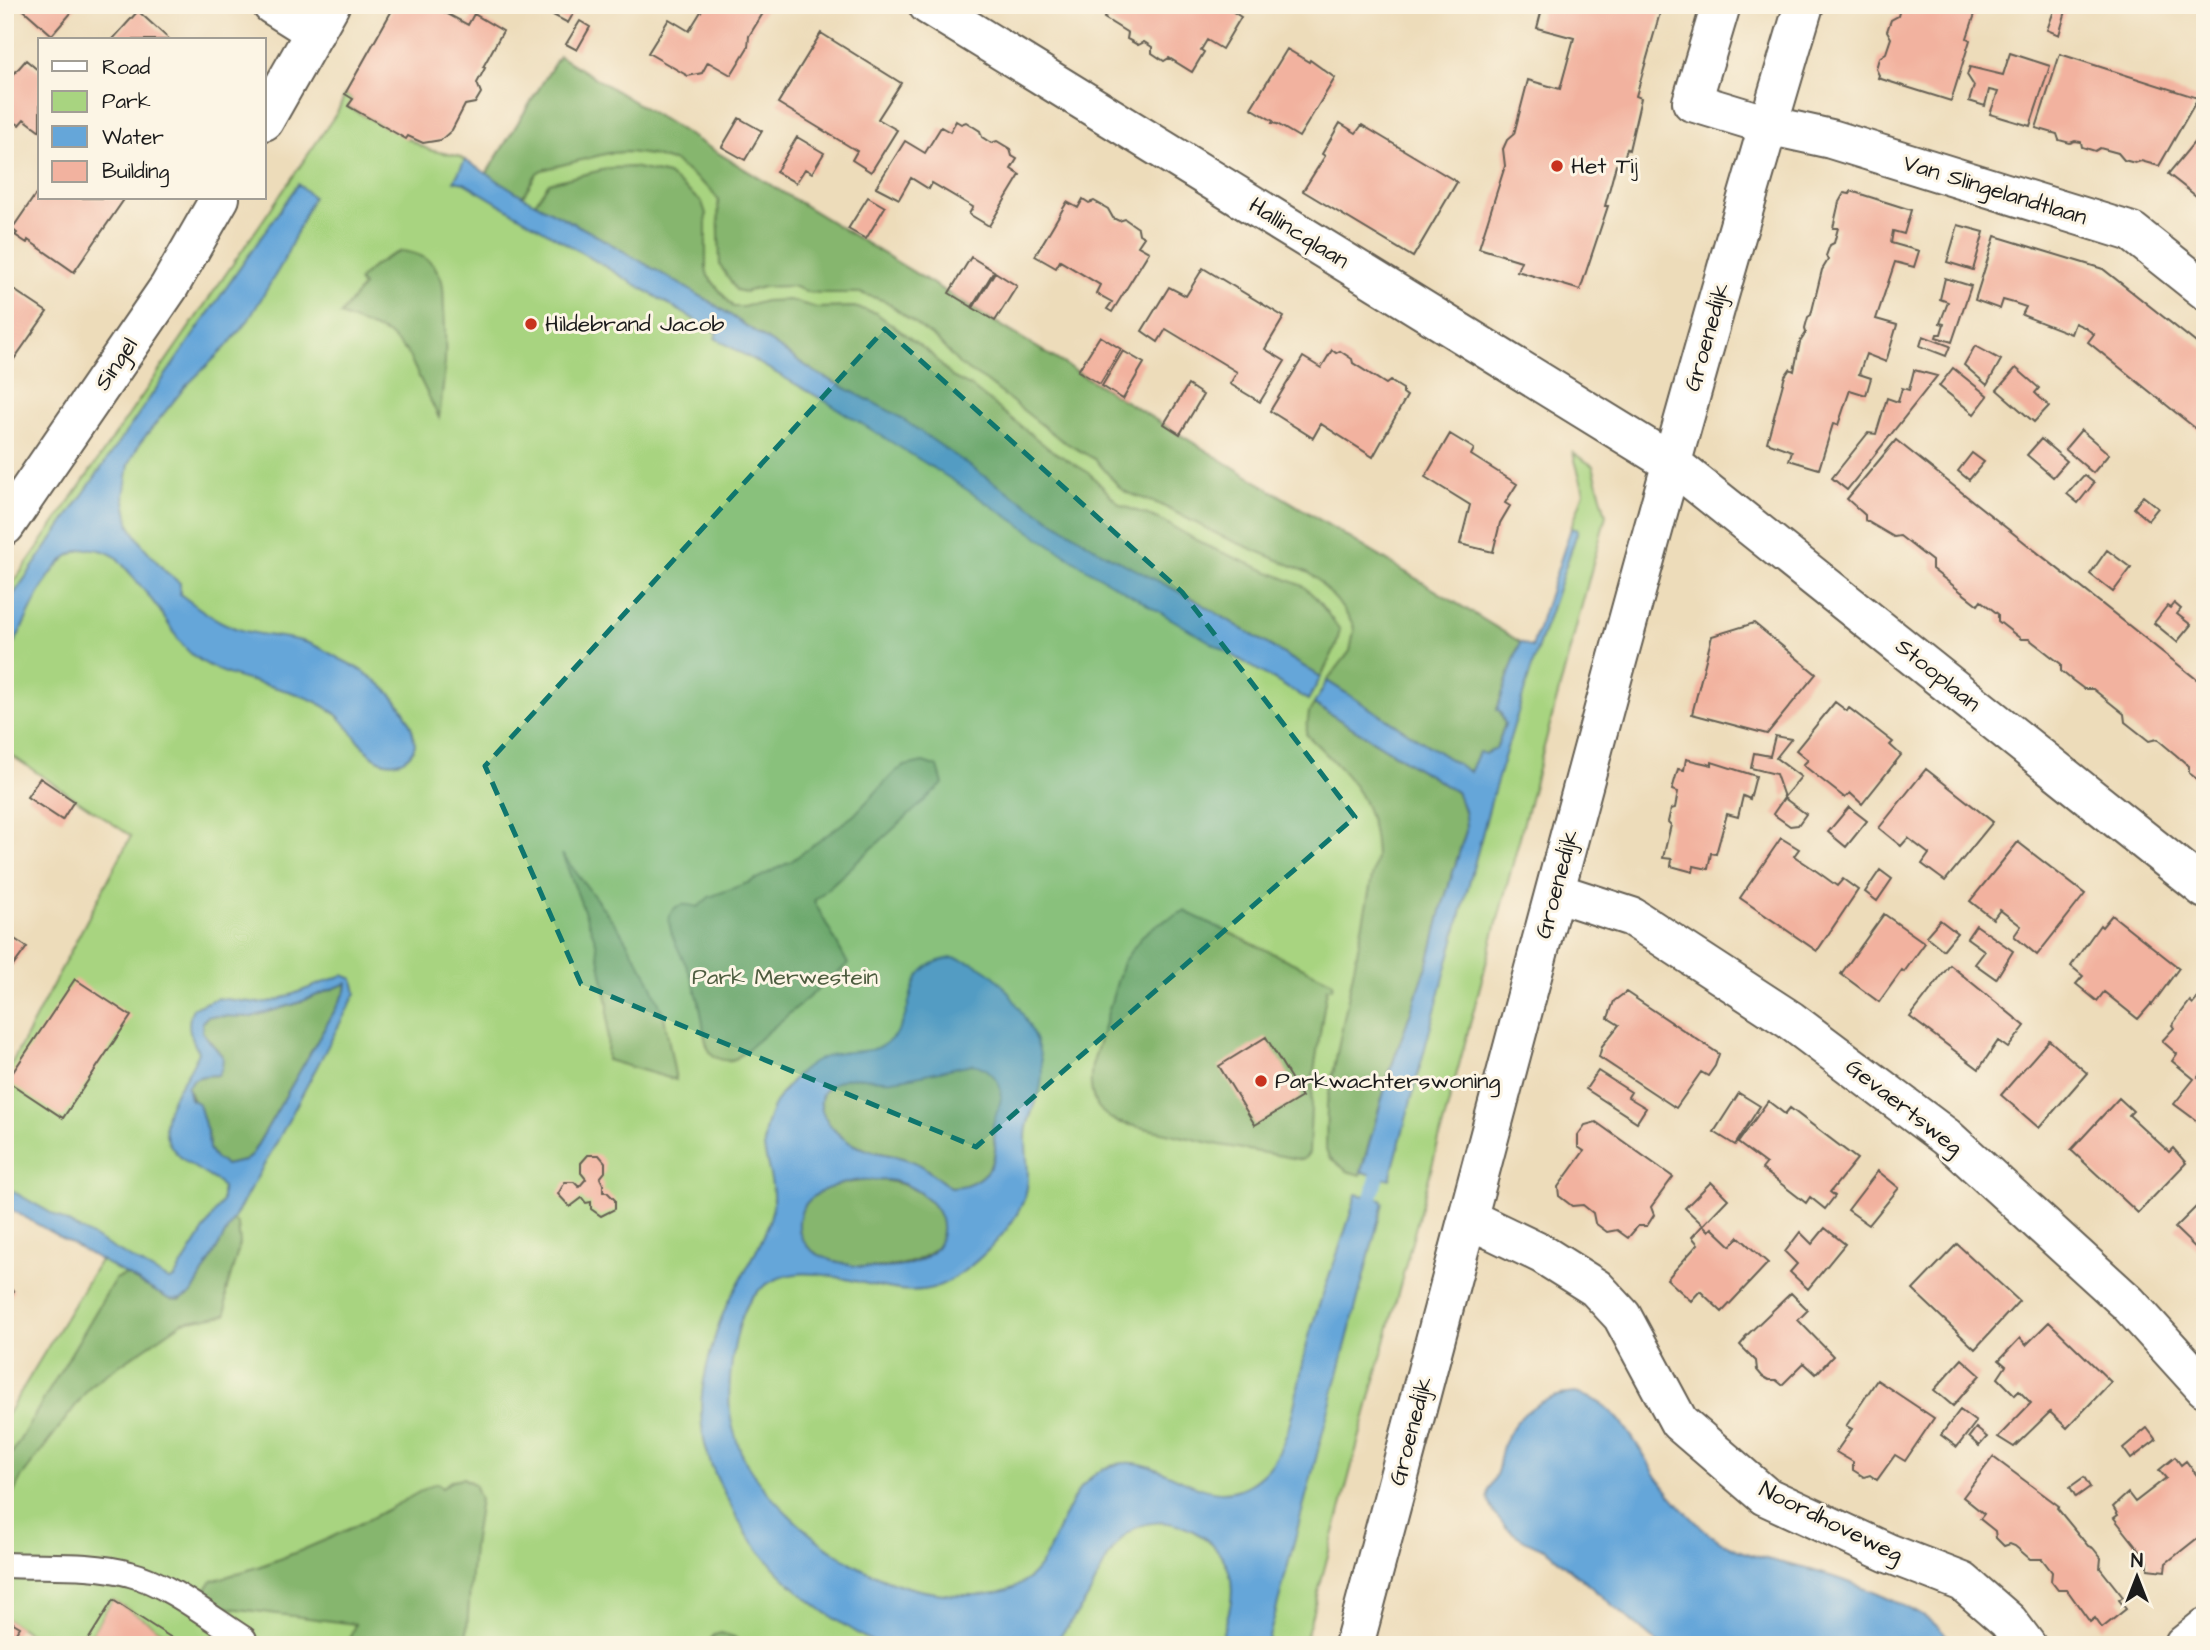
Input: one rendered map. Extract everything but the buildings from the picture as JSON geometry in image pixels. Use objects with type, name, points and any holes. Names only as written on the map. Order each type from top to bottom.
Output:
[{"type":"street","points":[[266,117],[322,19],[272,5]]},
{"type":"street","name":"Hallincqlaan","points":[[928,5],[1670,461]]},
{"type":"street","points":[[1721,5],[1692,102],[1768,125]]},
{"type":"street","name":"Groenedijk","points":[[1354,1645],[1670,461],[1804,5]]},
{"type":"street","name":"Van Slingelandtlaan","points":[[1768,125],[1831,139],[2132,232],[2205,290]]},
{"type":"street","name":"Singel","points":[[5,526],[169,287],[219,200]]},
{"type":"street","name":"Stooplaan","points":[[1670,461],[2205,889]]},
{"type":"street","name":"Gevaertsweg","points":[[1555,892],[1632,917],[1790,1020],[1946,1137],[2127,1303],[2205,1388]]},
{"type":"street","name":"Noordhoveweg","points":[[1469,1219],[1542,1254],[1596,1287],[1622,1316],[1679,1422],[1765,1496],[1888,1553],[1963,1582],[2008,1621],[2026,1645]]},
{"type":"street","points":[[2184,1645],[2205,1628]]},
{"type":"lane","points":[[5,1565],[104,1569],[131,1574],[155,1583],[244,1639]]},
{"type":"highlighted area","points":[[885,329],[1182,592],[1355,817],[976,1147],[581,984],[485,766]]},
{"type":"green space","name":"Park Merwestein","points":[[559,56],[1537,650],[1578,530],[1571,528],[1584,492],[1573,453],[1593,466],[1606,515],[1304,1645],[183,1645],[113,1600],[85,1645],[48,1645],[5,1618],[5,1418],[108,1247],[5,1187],[5,1076],[131,836],[5,751],[5,595],[338,111],[345,94],[353,99],[348,107],[429,150],[458,156],[486,174]]},
{"type":"green space","points":[[559,56],[1520,642],[1497,709],[1505,724],[1496,749],[1485,755],[1470,773],[1327,681],[1350,651],[1354,631],[1353,624],[1337,601],[1318,580],[1309,573],[1221,536],[1159,504],[1121,489],[1096,460],[1061,440],[986,381],[960,365],[937,340],[885,301],[860,293],[808,292],[792,286],[763,287],[745,292],[736,290],[720,265],[718,200],[711,190],[675,162],[651,155],[609,153],[542,170],[537,173],[523,196],[486,175]]},
{"type":"green space","points":[[633,167],[668,175],[702,202],[706,214],[708,276],[733,307],[789,300],[817,308],[854,307],[876,313],[930,353],[952,377],[972,387],[1048,448],[1089,473],[1120,505],[1159,519],[1207,546],[1303,586],[1315,597],[1340,630],[1336,646],[1321,677],[1195,600],[1101,552],[895,414],[818,374],[709,301],[535,203],[549,183],[610,168]]},
{"type":"green space","points":[[402,251],[427,260],[435,267],[442,280],[445,351],[439,418],[407,352],[388,334],[340,315],[363,286],[358,281],[383,260]]},
{"type":"green space","points":[[1314,704],[1456,792],[1466,820],[1466,831],[1442,907],[1429,960],[1390,1071],[1360,1175],[1347,1171],[1329,1157],[1326,1149],[1327,1104],[1376,857],[1374,836],[1370,817],[1356,788],[1306,734],[1309,712]]},
{"type":"green space","points":[[923,762],[938,767],[943,784],[814,901],[848,964],[737,1058],[725,1060],[714,1056],[706,1043],[693,981],[671,930],[669,922],[672,911],[682,905],[698,907],[709,897],[750,882],[790,862],[854,815],[896,771]]},
{"type":"green space","points":[[562,854],[619,929],[649,979],[664,1016],[676,1080],[607,1060],[608,1004],[596,942]]},
{"type":"green space","points":[[1184,911],[1333,982],[1332,988],[1327,988],[1312,1084],[1309,1153],[1303,1160],[1117,1122],[1097,1106],[1091,1084],[1092,1066],[1123,962],[1143,935],[1157,924]]},
{"type":"green space","points":[[347,983],[346,991],[251,1156],[244,1161],[225,1165],[215,1158],[209,1149],[208,1135],[187,1087],[196,1078],[217,1075],[223,1057],[202,1032],[202,1022],[208,1016],[252,1016],[295,1004]]},
{"type":"green space","points":[[972,1064],[993,1075],[1000,1086],[1001,1098],[993,1125],[993,1160],[980,1178],[966,1185],[951,1187],[916,1163],[854,1145],[835,1131],[822,1112],[823,1093],[831,1085],[844,1079],[856,1077],[892,1080]]},
{"type":"green space","points":[[877,1180],[911,1188],[932,1203],[937,1210],[943,1234],[931,1252],[906,1263],[875,1268],[844,1264],[817,1254],[801,1236],[801,1211],[806,1202],[833,1186]]},
{"type":"green space","points":[[233,1220],[238,1224],[240,1244],[226,1292],[226,1315],[183,1322],[92,1384],[21,1478],[5,1510],[5,1465],[115,1279],[126,1275],[169,1299],[180,1300],[192,1293]]},
{"type":"green space","points":[[463,1478],[474,1484],[480,1499],[473,1546],[466,1645],[347,1645],[355,1624],[223,1607],[207,1598],[206,1588],[212,1581],[262,1566],[333,1537],[435,1483],[442,1488],[452,1480]]},
{"type":"green space","points":[[721,1633],[734,1637],[744,1645],[706,1645],[714,1635]]},
{"type":"water","points":[[465,160],[529,200],[709,301],[818,374],[895,414],[1101,552],[1195,600],[1321,677],[1308,700],[1087,569],[946,476],[825,401],[715,338],[717,333],[464,183],[454,181]]},
{"type":"water","points":[[298,184],[313,197],[283,262],[248,321],[185,387],[140,443],[129,464],[124,496],[130,526],[165,571],[180,583],[180,594],[193,604],[235,628],[299,640],[317,647],[368,675],[390,694],[407,717],[415,745],[406,758],[390,763],[371,754],[341,719],[317,702],[228,674],[195,657],[180,642],[155,604],[116,557],[94,549],[76,552],[60,563],[35,600],[5,659],[5,607]]},
{"type":"water","points":[[1571,528],[1578,530],[1537,650],[1493,794],[1390,1179],[1361,1172],[1390,1071],[1429,960],[1442,907],[1466,831],[1466,821],[1456,792],[1314,704],[1327,681],[1470,772],[1479,752],[1485,754],[1496,749],[1505,724],[1500,711],[1497,710],[1520,642],[1532,647]]},
{"type":"water","points":[[952,958],[965,960],[988,971],[1013,999],[1035,1040],[1041,1058],[1042,1077],[1027,1128],[1028,1181],[1023,1202],[1004,1232],[978,1260],[936,1287],[914,1291],[891,1289],[819,1274],[796,1274],[774,1280],[754,1295],[747,1305],[737,1334],[729,1399],[731,1421],[745,1461],[768,1493],[807,1531],[827,1547],[871,1573],[919,1590],[945,1594],[984,1595],[1015,1587],[1035,1572],[1046,1556],[1081,1487],[1095,1474],[1114,1465],[1133,1463],[1152,1467],[1207,1490],[1226,1492],[1246,1486],[1266,1471],[1275,1459],[1289,1426],[1310,1333],[1356,1194],[1381,1199],[1383,1203],[1267,1645],[1219,1645],[1230,1609],[1232,1590],[1229,1571],[1223,1557],[1200,1535],[1186,1528],[1156,1523],[1141,1526],[1121,1539],[1084,1603],[1053,1645],[878,1645],[826,1613],[779,1572],[745,1532],[722,1489],[708,1457],[703,1434],[703,1389],[718,1327],[761,1241],[772,1211],[773,1190],[764,1146],[770,1115],[787,1087],[799,1073],[814,1062],[831,1055],[872,1049],[890,1040],[905,1017],[916,980],[923,970]],"holes":[[[972,1064],[993,1075],[1000,1086],[1001,1098],[993,1125],[993,1160],[980,1178],[966,1185],[951,1187],[916,1163],[854,1145],[835,1131],[822,1112],[823,1093],[831,1085],[844,1079],[856,1077],[892,1080]],[[855,1181],[893,1181],[919,1192],[933,1205],[941,1222],[942,1231],[936,1247],[924,1259],[886,1268],[843,1263],[825,1258],[811,1250],[799,1230],[804,1207],[826,1189]]]},
{"type":"water","points":[[343,975],[353,979],[356,993],[192,1293],[181,1299],[169,1299],[5,1206],[5,1187],[169,1280],[174,1278],[222,1201],[222,1187],[218,1182],[179,1156],[166,1135],[165,1123],[169,1108],[198,1052],[190,1031],[189,1020],[193,1008],[217,998],[259,1003],[275,1001]],"holes":[[[347,983],[346,991],[251,1156],[244,1161],[225,1165],[215,1158],[209,1149],[199,1104],[190,1099],[187,1087],[196,1078],[218,1075],[222,1068],[223,1057],[202,1032],[202,1022],[208,1016],[252,1017],[295,1004]]]},
{"type":"water","points":[[1575,1393],[1603,1405],[1614,1415],[1633,1438],[1669,1493],[1689,1515],[1723,1543],[1747,1554],[1825,1574],[1895,1601],[1926,1618],[1956,1645],[1660,1645],[1547,1550],[1529,1543],[1506,1527],[1494,1513],[1488,1499],[1503,1446],[1516,1423],[1542,1402]]},
{"type":"waterway","points":[[1371,1197],[1382,1161]]},
{"type":"place","name":"Het Tij","points":[[1557,166]]},
{"type":"place","name":"Hildebrand Jacob","points":[[531,324]]},
{"type":"place","name":"Parkwachterswoning","points":[[1261,1081]]}]
